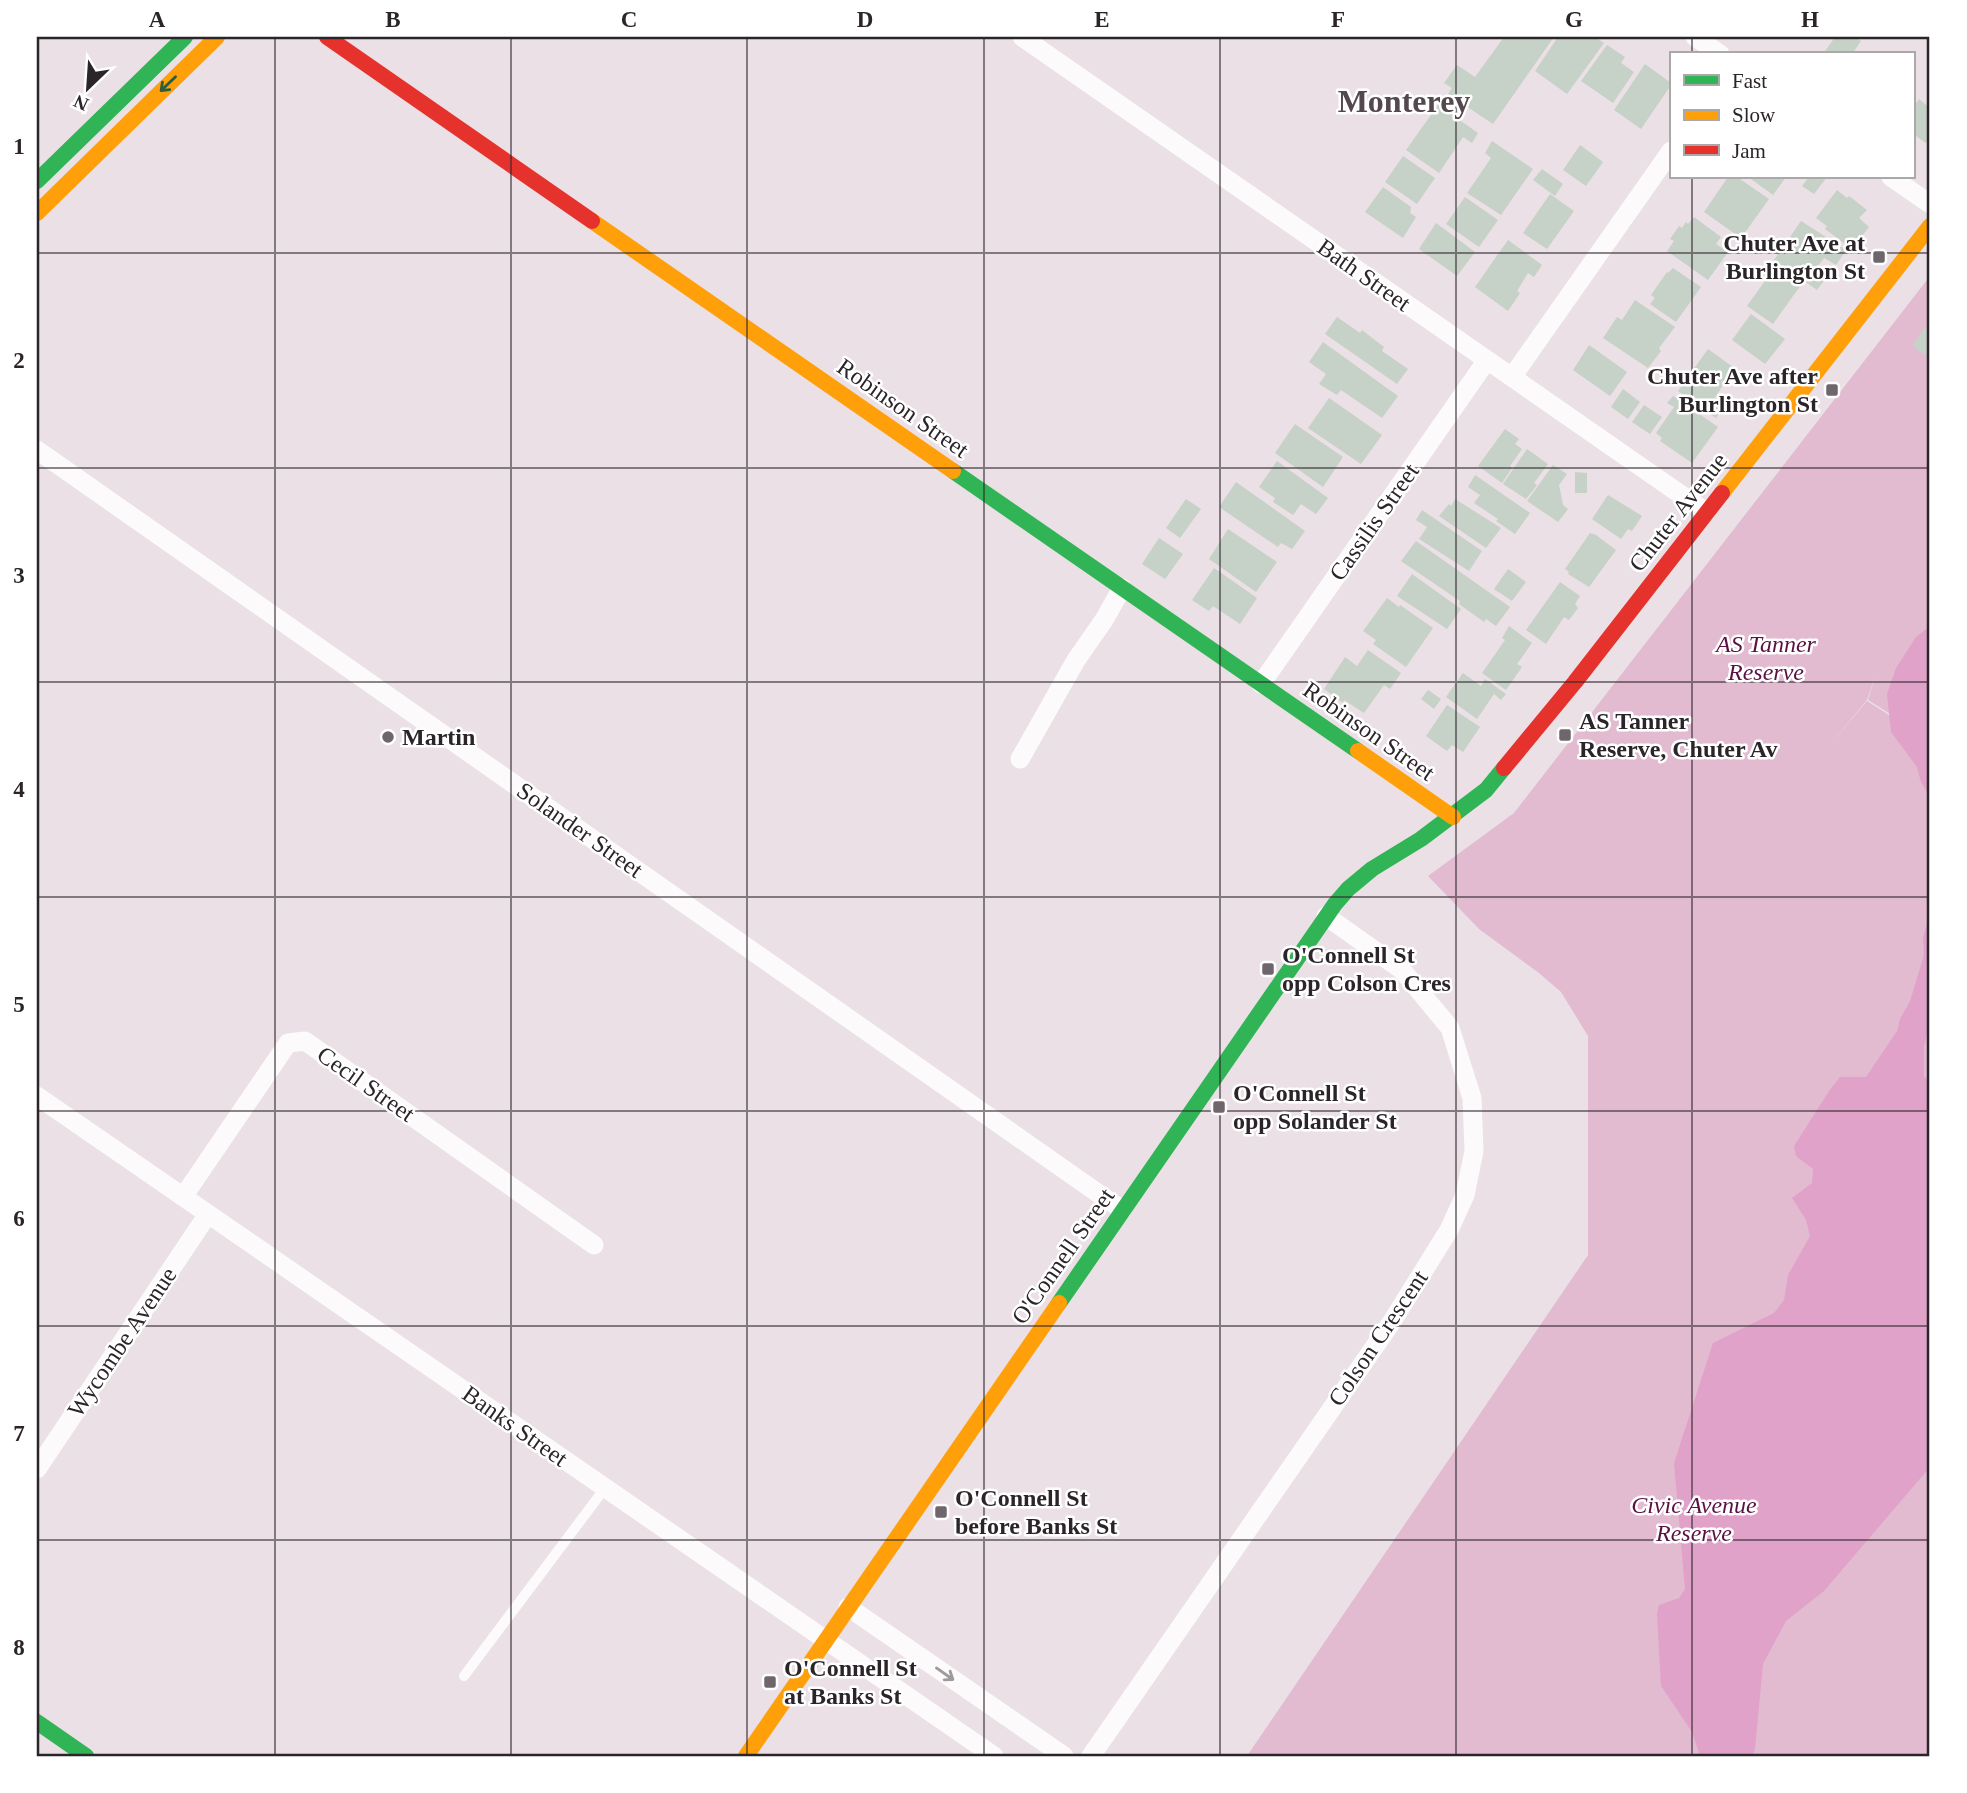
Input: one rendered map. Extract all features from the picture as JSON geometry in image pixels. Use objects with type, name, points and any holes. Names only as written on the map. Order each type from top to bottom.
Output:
[{"type":"main road","points":[[37,181],[185,37]]},
{"type":"main road","points":[[37,213],[217,37]]},
{"type":"main road","name":"Robinson Street","points":[[327,37],[1453,817]]},
{"type":"main road","name":"Chuter Avenue","points":[[1453,817],[1486,790],[1575,682],[1930,226]]},
{"type":"main road","name":"O'Connell Street","points":[[746,1756],[1326,916],[1348,889],[1372,869],[1453,817]]},
{"type":"main road","points":[[37,1722],[86,1756]]},
{"type":"street","name":"Bath Street","points":[[1022,37],[1706,512]]},
{"type":"street","points":[[1695,37],[1717,52]]},
{"type":"street","points":[[1512,377],[1670,152]]},
{"type":"street","points":[[1892,178],[1930,204]]},
{"type":"street","name":"Cassilis Street","points":[[1261,684],[1488,360]]},
{"type":"street","name":"Solander Street","points":[[37,450],[1122,1210]]},
{"type":"street","points":[[1020,759],[1076,660],[1122,588]]},
{"type":"street","name":"Colson Crescent","points":[[1091,1756],[1391,1323],[1449,1230],[1465,1195],[1474,1151],[1472,1098],[1450,1028],[1402,970],[1326,916]]},
{"type":"street","name":"Cecil Street","points":[[183,1197],[288,1043],[304,1041],[594,1245]]},
{"type":"street","name":"Banks Street","points":[[37,1096],[994,1756]]},
{"type":"street","name":"Wycombe Avenue","points":[[37,1469],[208,1214]]},
{"type":"street","points":[[848,1607],[1064,1756]]},
{"type":"lane","points":[[464,1676],[606,1488]]},
{"type":"green space","name":"Civic Avenue Reserve","points":[[1930,276],[1930,739],[1868,700],[1875,677],[1867,700],[1829,746],[1867,701],[1930,741],[1930,1756],[1247,1756],[1588,1255],[1588,1036],[1561,992],[1479,929],[1428,876],[1514,813]]},
{"type":"shaded area","points":[[1930,626],[1930,797],[1921,782],[1917,767],[1891,732],[1887,694],[1896,668],[1916,637]]},
{"type":"shaded area","points":[[1930,914],[1930,1022],[1924,1046],[1924,1076],[1930,1084],[1930,1467],[1824,1591],[1786,1621],[1763,1664],[1755,1749],[1752,1756],[1700,1756],[1692,1732],[1661,1686],[1657,1614],[1659,1605],[1679,1598],[1685,1589],[1674,1463],[1713,1343],[1774,1313],[1784,1300],[1788,1275],[1810,1236],[1806,1220],[1792,1198],[1812,1183],[1813,1169],[1796,1156],[1794,1146],[1840,1077],[1866,1077],[1897,1031],[1910,1001],[1924,955],[1923,937]]},
{"type":"building","points":[[1504,37],[1554,37],[1493,124],[1448,94],[1452,88],[1444,83],[1457,65],[1475,77]]},
{"type":"building","points":[[1558,37],[1595,37],[1604,43],[1567,94],[1535,71]]},
{"type":"building","points":[[1835,37],[1854,37],[1861,41],[1853,52],[1824,52]]},
{"type":"building","points":[[1607,45],[1625,57],[1621,63],[1634,72],[1613,103],[1581,81]]},
{"type":"building","points":[[1645,64],[1670,82],[1670,86],[1641,129],[1614,110]]},
{"type":"building","points":[[1919,99],[1930,108],[1930,136],[1926,143],[1914,135],[1914,106]]},
{"type":"building","points":[[1438,105],[1478,133],[1472,143],[1463,137],[1439,173],[1406,150]]},
{"type":"building","points":[[1492,141],[1533,169],[1501,215],[1467,193],[1491,158],[1485,153]]},
{"type":"building","points":[[1580,145],[1603,162],[1586,186],[1563,170]]},
{"type":"building","points":[[1403,156],[1435,178],[1417,204],[1385,182]]},
{"type":"building","points":[[1542,169],[1563,184],[1555,196],[1533,180]]},
{"type":"building","points":[[1727,178],[1738,178],[1769,199],[1741,238],[1704,212]]},
{"type":"building","points":[[1749,178],[1785,178],[1773,195]]},
{"type":"building","points":[[1808,178],[1826,178],[1814,194],[1802,186]]},
{"type":"building","points":[[1383,187],[1411,207],[1410,213],[1416,217],[1403,238],[1365,212]]},
{"type":"building","points":[[1837,190],[1867,210],[1859,218],[1869,227],[1852,249],[1825,229],[1827,226],[1816,218]]},
{"type":"building","points":[[1550,194],[1574,211],[1547,249],[1523,233]]},
{"type":"building","points":[[1465,197],[1498,220],[1479,247],[1446,224]]},
{"type":"building","points":[[1694,217],[1721,237],[1716,244],[1728,252],[1708,280],[1667,251],[1674,241],[1670,239],[1679,226],[1682,228]]},
{"type":"building","points":[[1801,221],[1846,250],[1836,265],[1824,258],[1817,267],[1828,275],[1817,290],[1774,260]]},
{"type":"building","points":[[1436,223],[1475,252],[1457,276],[1419,249]]},
{"type":"building","points":[[1508,240],[1542,265],[1534,277],[1528,273],[1517,291],[1520,293],[1508,311],[1475,287]]},
{"type":"building","points":[[1775,267],[1801,285],[1773,324],[1747,306]]},
{"type":"building","points":[[1673,268],[1701,287],[1676,322],[1650,304],[1655,298],[1651,295],[1667,272]]},
{"type":"building","points":[[1635,300],[1675,327],[1648,368],[1603,338],[1617,317],[1622,320]]},
{"type":"building","points":[[1751,314],[1785,339],[1765,364],[1732,340]]},
{"type":"building","points":[[1337,317],[1360,333],[1362,330],[1384,347],[1382,351],[1408,369],[1397,384],[1325,334]]},
{"type":"building","points":[[1930,321],[1930,358],[1912,346]]},
{"type":"building","points":[[1323,342],[1398,396],[1382,418],[1341,390],[1337,395],[1319,384],[1326,374],[1309,362]]},
{"type":"building","points":[[1589,345],[1627,372],[1610,396],[1573,370]]},
{"type":"building","points":[[1708,349],[1744,375],[1737,386],[1727,379],[1714,399],[1724,406],[1716,418],[1678,391]]},
{"type":"building","points":[[1623,389],[1640,402],[1628,419],[1611,407]]},
{"type":"building","points":[[1673,396],[1718,427],[1692,463],[1660,441],[1662,438],[1656,433],[1674,407],[1667,403]]},
{"type":"building","points":[[1329,398],[1382,435],[1361,464],[1308,428]]},
{"type":"building","points":[[1644,405],[1662,417],[1650,434],[1632,422]]},
{"type":"building","points":[[1295,424],[1343,457],[1323,487],[1275,453]]},
{"type":"building","points":[[1505,429],[1519,439],[1515,444],[1522,449],[1502,483],[1478,466]]},
{"type":"building","points":[[1527,449],[1548,464],[1526,499],[1503,484]]},
{"type":"building","points":[[1277,461],[1328,498],[1316,514],[1301,504],[1293,515],[1273,502],[1275,498],[1259,487]]},
{"type":"building","points":[[1553,465],[1567,474],[1559,485],[1563,505],[1568,509],[1558,522],[1527,501]]},
{"type":"building","points":[[1575,472],[1587,473],[1587,493],[1575,493]]},
{"type":"building","points":[[1475,475],[1530,513],[1515,534],[1474,503],[1480,495],[1468,487]]},
{"type":"building","points":[[1236,482],[1305,531],[1292,549],[1281,543],[1278,547],[1219,507]]},
{"type":"building","points":[[1608,495],[1642,516],[1632,531],[1628,529],[1621,539],[1592,519]]},
{"type":"building","points":[[1186,499],[1201,509],[1180,538],[1166,528]]},
{"type":"building","points":[[1455,499],[1501,528],[1486,548],[1439,516]]},
{"type":"building","points":[[1422,510],[1482,551],[1469,571],[1419,539],[1427,527],[1416,520]]},
{"type":"building","points":[[1228,529],[1277,562],[1256,592],[1209,559]]},
{"type":"building","points":[[1590,533],[1616,550],[1589,587],[1568,574],[1565,569]]},
{"type":"building","points":[[1159,538],[1183,554],[1165,579],[1142,564]]},
{"type":"building","points":[[1416,541],[1510,607],[1496,626],[1486,619],[1484,622],[1459,604],[1460,601],[1401,561]]},
{"type":"building","points":[[1214,568],[1257,598],[1240,624],[1213,606],[1209,611],[1192,600]]},
{"type":"building","points":[[1508,569],[1526,582],[1512,601],[1494,589]]},
{"type":"building","points":[[1412,574],[1461,609],[1447,629],[1397,596]]},
{"type":"building","points":[[1560,582],[1580,596],[1575,604],[1578,608],[1569,620],[1564,617],[1546,644],[1526,630]]},
{"type":"building","points":[[1387,598],[1433,628],[1406,667],[1373,644],[1376,640],[1363,631]]},
{"type":"building","points":[[1509,626],[1532,643],[1517,664],[1522,667],[1506,690],[1482,673],[1505,640],[1502,638]]},
{"type":"building","points":[[1368,650],[1401,673],[1390,689],[1384,685],[1364,713],[1344,700],[1343,703],[1324,689],[1345,657],[1357,666]]},
{"type":"building","points":[[1463,673],[1481,686],[1485,679],[1506,694],[1501,700],[1494,694],[1477,719],[1446,697]]},
{"type":"building","points":[[1428,690],[1441,699],[1434,709],[1421,699]]},
{"type":"building","points":[[1447,705],[1480,727],[1463,752],[1452,745],[1447,751],[1426,736]]},
{"type":"traffic: fast","points":[[37,181],[185,37]]},
{"type":"traffic: fast","points":[[953,471],[1358,751]]},
{"type":"traffic: fast","points":[[1059,1303],[1335,904],[1372,869],[1421,839],[1486,790],[1504,768]]},
{"type":"traffic: fast","points":[[37,1722],[86,1756]]},
{"type":"traffic: slow","points":[[37,213],[217,37]]},
{"type":"traffic: slow","points":[[592,221],[953,471]]},
{"type":"traffic: slow","points":[[1722,493],[1930,226]]},
{"type":"traffic: slow","points":[[1358,751],[1453,817]]},
{"type":"traffic: slow","points":[[746,1756],[1059,1303]]},
{"type":"traffic: jam","points":[[327,37],[592,221]]},
{"type":"traffic: jam","points":[[1504,768],[1575,682],[1722,493]]},
{"type":"place","name":"Chuter Ave at Burlington St","points":[[1879,257]]},
{"type":"place","name":"Chuter Ave after Burlington St","points":[[1832,390]]},
{"type":"place","name":"AS Tanner Reserve, Chuter Av","points":[[1565,735]]},
{"type":"place","name":"Martin","points":[[388,737]]},
{"type":"place","name":"O'Connell St opp Colson Cres","points":[[1268,969]]},
{"type":"place","name":"O'Connell St opp Solander St","points":[[1219,1107]]},
{"type":"place","name":"O'Connell St before Banks St","points":[[941,1512]]},
{"type":"place","name":"O'Connell St at Banks St","points":[[770,1682]]},
{"type":"district","name":"Monterey","points":[[1404,101]]},
{"type":"park label","name":"AS Tanner Reserve","points":[[1766,658]]}]
